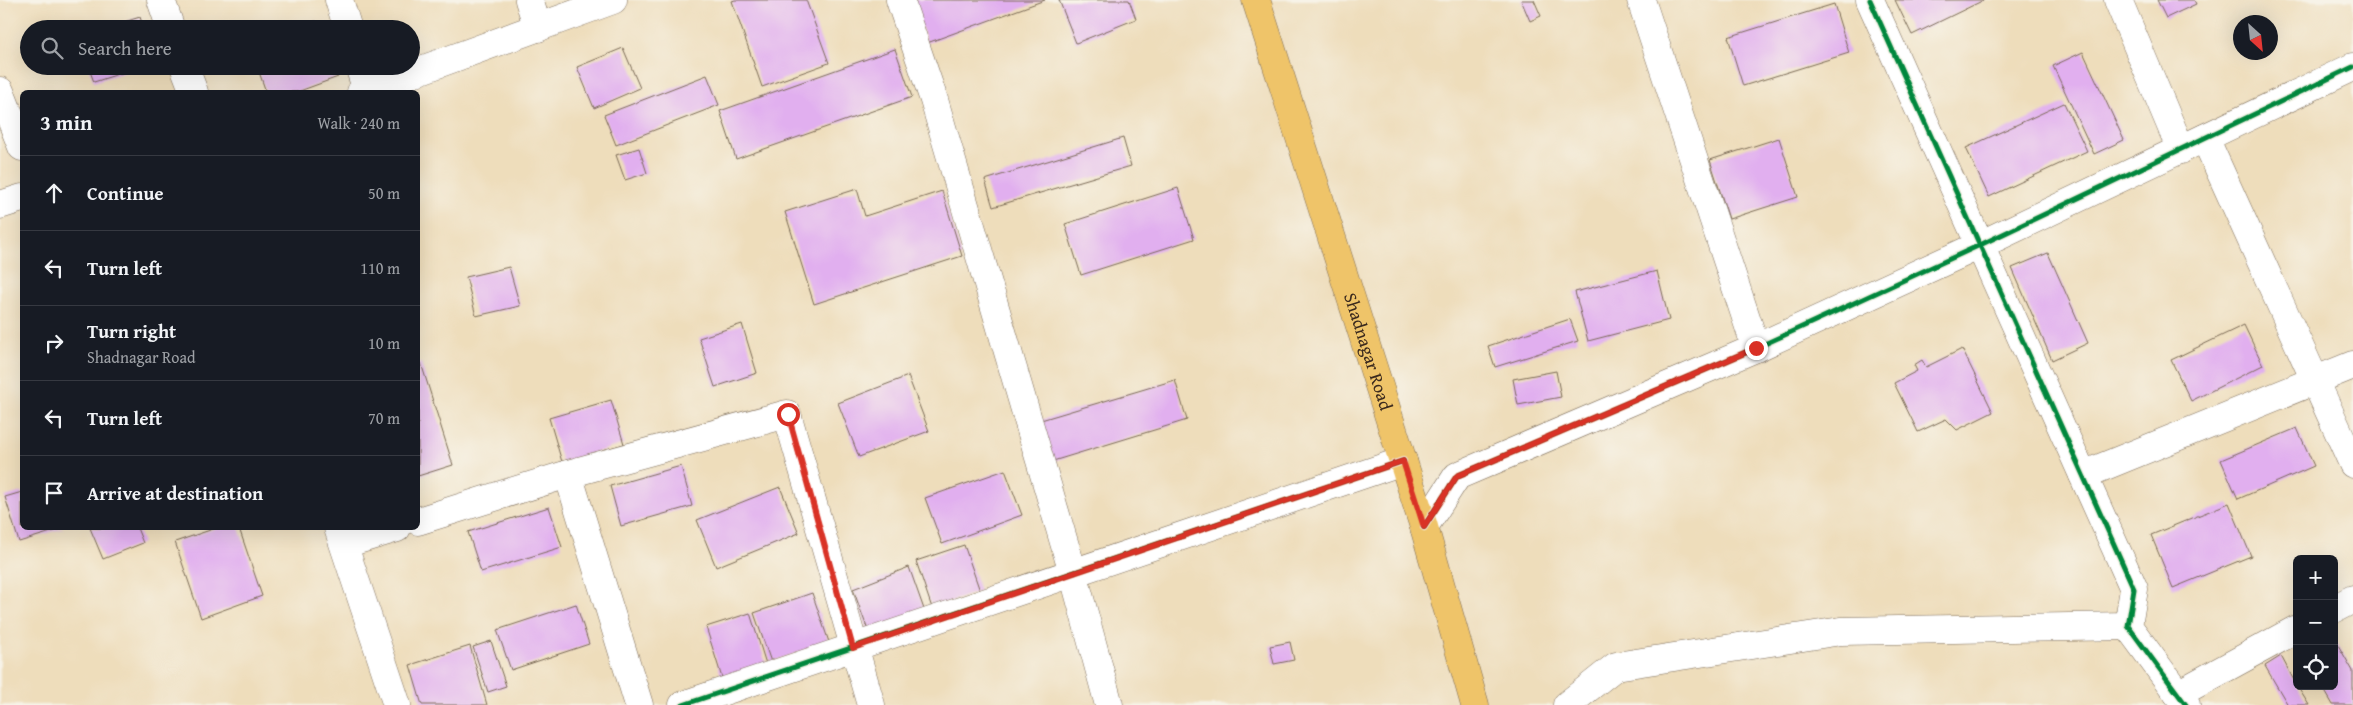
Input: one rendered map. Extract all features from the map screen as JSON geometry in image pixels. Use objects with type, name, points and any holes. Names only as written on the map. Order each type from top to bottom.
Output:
[{"type":"main road","name":"Shadnagar Road","points":[[1256,0],[1424,527],[1475,705]]},
{"type":"street","points":[[160,0],[168,20]]},
{"type":"street","points":[[339,0],[345,20]]},
{"type":"street","points":[[529,0],[538,28]]},
{"type":"street","points":[[420,65],[538,28],[613,0]]},
{"type":"street","points":[[900,0],[934,100],[1074,573],[1109,705]]},
{"type":"street","points":[[1641,0],[1756,348]]},
{"type":"street","points":[[1870,0],[2134,589],[2128,626],[2182,699],[2293,631]]},
{"type":"street","points":[[2118,0],[2315,382],[2353,464]]},
{"type":"street","points":[[1424,527],[1457,476],[1756,348],[1980,245],[2353,67]]},
{"type":"street","points":[[187,75],[193,90]]},
{"type":"street","points":[[362,83],[388,75]]},
{"type":"street","points":[[0,91],[20,142]]},
{"type":"street","points":[[0,205],[20,199]]},
{"type":"street","points":[[2083,475],[2353,365]]},
{"type":"street","points":[[420,520],[568,474],[788,414],[853,648],[871,705]]},
{"type":"street","points":[[683,705],[1403,461]]},
{"type":"street","points":[[568,474],[639,705]]},
{"type":"street","points":[[383,530],[341,536],[397,705]]},
{"type":"street","points":[[2338,607],[2353,599]]},
{"type":"street","points":[[1567,705],[1616,666],[1841,632],[2128,626]]},
{"type":"building","points":[[806,0],[829,63],[762,87],[732,1]]},
{"type":"building","points":[[912,0],[1045,0],[927,43]]},
{"type":"building","points":[[1059,0],[1129,0],[1136,19],[1076,43]]},
{"type":"building","points":[[1521,0],[1534,0],[1541,16],[1530,21]]},
{"type":"building","points":[[1895,0],[1984,0],[1912,35]]},
{"type":"building","points":[[2157,0],[2194,0],[2196,4],[2166,18]]},
{"type":"building","points":[[1834,4],[1849,53],[1743,86],[1728,37]]},
{"type":"building","points":[[140,17],[141,20],[130,20]]},
{"type":"building","points":[[623,48],[640,88],[594,108],[577,67]]},
{"type":"building","points":[[895,49],[912,97],[736,159],[720,111]]},
{"type":"building","points":[[2083,52],[2124,140],[2094,154],[2053,66]]},
{"type":"building","points":[[91,75],[115,75],[94,82]]},
{"type":"building","points":[[260,75],[337,75],[338,77],[302,90],[265,90]]},
{"type":"building","points":[[707,75],[719,105],[616,145],[604,115]]},
{"type":"building","points":[[2064,103],[2087,151],[1989,197],[1966,148]]},
{"type":"building","points":[[1123,138],[1131,166],[993,207],[985,180]]},
{"type":"building","points":[[1779,138],[1798,197],[1729,219],[1710,160]]},
{"type":"building","points":[[639,148],[647,173],[625,180],[616,155]]},
{"type":"building","points":[[1178,188],[1194,239],[1081,275],[1065,224]]},
{"type":"building","points":[[857,189],[865,216],[942,191],[962,256],[814,304],[785,212]]},
{"type":"building","points":[[2048,253],[2088,343],[2052,360],[2012,268]]},
{"type":"building","points":[[509,267],[520,306],[476,316],[466,277]]},
{"type":"building","points":[[1657,271],[1669,320],[1588,341],[1575,292]]},
{"type":"building","points":[[1570,319],[1578,341],[1495,367],[1488,346]]},
{"type":"building","points":[[742,324],[757,373],[715,387],[699,338]]},
{"type":"building","points":[[2244,325],[2263,365],[2191,401],[2171,360]]},
{"type":"building","points":[[1962,349],[1993,412],[1957,430],[1946,419],[1918,432],[1894,383],[1917,371],[1914,365],[1922,360],[1926,367]]},
{"type":"building","points":[[420,363],[453,465],[420,475]]},
{"type":"building","points":[[1556,371],[1561,397],[1518,405],[1513,379]]},
{"type":"building","points":[[908,376],[929,431],[859,457],[838,403]]},
{"type":"building","points":[[1175,380],[1187,420],[1053,461],[1041,420]]},
{"type":"building","points":[[611,400],[624,444],[562,462],[549,418]]},
{"type":"building","points":[[2297,428],[2314,466],[2238,499],[2221,460]]},
{"type":"building","points":[[681,466],[692,506],[621,526],[610,486]]},
{"type":"building","points":[[1005,470],[1022,515],[942,544],[925,498]]},
{"type":"building","points":[[780,487],[799,533],[716,567],[697,520]]},
{"type":"building","points":[[20,493],[20,530],[58,530],[19,542],[5,497]]},
{"type":"building","points":[[2229,503],[2251,556],[2173,588],[2151,535]]},
{"type":"building","points":[[549,507],[562,547],[481,572],[468,532]]},
{"type":"building","points":[[91,530],[138,530],[143,543],[103,559]]},
{"type":"building","points":[[210,530],[240,530],[262,596],[201,618],[175,542]]},
{"type":"building","points":[[964,545],[980,591],[932,608],[916,561]]},
{"type":"building","points":[[909,567],[926,615],[870,636],[853,589]]},
{"type":"building","points":[[812,593],[829,642],[771,662],[754,613]]},
{"type":"building","points":[[576,604],[589,644],[511,670],[497,630]]},
{"type":"building","points":[[750,613],[766,664],[722,678],[706,627]]},
{"type":"building","points":[[491,641],[506,686],[488,692],[473,647]]},
{"type":"building","points":[[1290,642],[1294,660],[1274,664],[1270,646]]},
{"type":"building","points":[[2338,645],[2353,671],[2353,705],[2333,705],[2324,690],[2338,690]]},
{"type":"building","points":[[470,646],[487,705],[422,705],[410,665]]},
{"type":"building","points":[[2281,656],[2293,678],[2293,690],[2300,690],[2309,705],[2288,705],[2265,666]]},
{"type":"cycle path","points":[[1870,0],[2134,589],[2128,626],[2186,705]]},
{"type":"cycle path","points":[[1424,527],[1457,476],[1756,348],[1980,245],[2353,67]]},
{"type":"cycle path","points":[[683,705],[1403,461]]},
{"type":"route","points":[[788,414],[853,648],[1403,461],[1424,527],[1457,476],[1756,348]]}]
